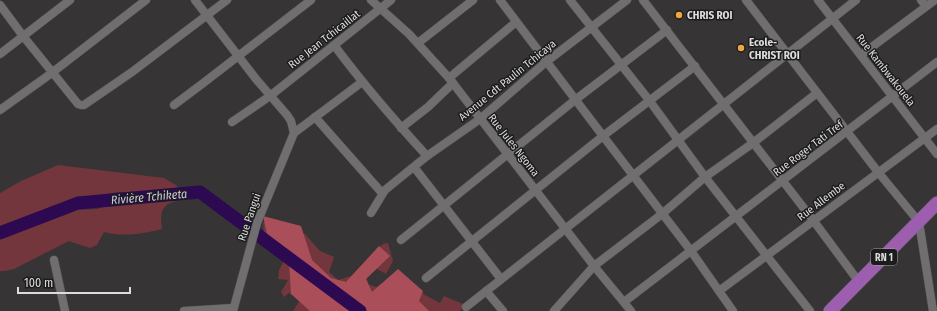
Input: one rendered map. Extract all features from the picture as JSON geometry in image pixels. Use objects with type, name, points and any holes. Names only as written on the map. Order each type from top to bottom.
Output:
[{"type":"highway","name":"RN 1","points":[[830,311],[937,203]]},
{"type":"street","points":[[0,54],[70,0]]},
{"type":"street","points":[[0,110],[146,0]]},
{"type":"street","points":[[195,0],[291,121],[294,133],[362,82]]},
{"type":"street","points":[[0,5],[78,104],[84,105],[132,72],[227,0]]},
{"type":"street","points":[[174,105],[311,0]]},
{"type":"street","name":"Rue Jules Ngoma","points":[[371,0],[418,43],[451,80],[594,266],[631,311]]},
{"type":"street","name":"Rue Jean Tchicaillat","points":[[232,122],[270,96],[391,0]]},
{"type":"street","points":[[418,43],[473,0]]},
{"type":"street","points":[[500,0],[691,251],[733,311]]},
{"type":"street","points":[[570,0],[649,100],[705,177],[768,255],[810,311]]},
{"type":"street","name":"Avenue Cdt Paulin Tchicaya","points":[[371,213],[382,193],[427,156],[480,119],[546,62],[627,0]]},
{"type":"street","points":[[643,0],[859,282]]},
{"type":"street","points":[[746,0],[878,172],[919,222],[933,311]]},
{"type":"street","name":"Rue Kambwakouela","points":[[818,0],[937,154]]},
{"type":"street","points":[[466,307],[724,104],[786,53],[856,0]]},
{"type":"street","points":[[861,55],[924,3],[935,0]]},
{"type":"street","points":[[401,128],[428,107],[451,80],[516,22]]},
{"type":"street","points":[[401,240],[575,100],[667,30]]},
{"type":"street","points":[[334,45],[362,82],[427,156]]},
{"type":"street","name":"Rue Roger Tati Tref","points":[[624,302],[937,62]]},
{"type":"street","points":[[426,278],[603,136],[694,66]]},
{"type":"street","points":[[554,311],[594,266],[662,214],[705,177],[753,143],[817,93]]},
{"type":"street","points":[[315,117],[382,193]]},
{"type":"street","name":"Rue Allembe","points":[[719,291],[937,129]]},
{"type":"street","name":"Rue Pangui","points":[[233,310],[257,224],[294,133]]},
{"type":"street","points":[[414,167],[501,279]]},
{"type":"street","points":[[54,260],[65,311]]},
{"type":"street","points":[[486,291],[503,311]]},
{"type":"street","points":[[184,311],[233,310]]},
{"type":"shaded area","points":[[58,165],[164,178],[176,185],[179,189],[156,193],[117,192],[93,197],[78,197],[0,226],[0,193],[21,181]]},
{"type":"shaded area","points":[[170,199],[177,201],[171,202],[164,207],[161,215],[162,229],[133,234],[112,234],[104,232],[97,245],[90,248],[69,241],[14,269],[0,271],[0,239],[6,236],[71,210],[97,209],[120,202]]},
{"type":"shaded area","points":[[263,216],[301,226],[312,260],[331,278],[346,282],[379,246],[390,256],[366,279],[372,292],[398,269],[423,291],[419,301],[429,311],[310,311],[291,294],[289,262],[267,234]]},
{"type":"shaded area","points":[[266,217],[305,234],[320,251],[334,257],[329,272],[338,280],[351,276],[383,244],[388,243],[393,261],[386,274],[375,268],[366,273],[368,284],[376,287],[389,279],[412,282],[425,295],[440,303],[444,296],[463,304],[462,308],[460,311],[293,311],[300,300],[289,293],[284,297],[281,292],[288,280],[278,279],[279,270],[286,257],[264,234],[263,223]]},
{"type":"waterway","name":"Rivière Tchiketa","points":[[0,233],[78,203],[200,192],[360,311]]},
{"type":"place","name":"CHRIS ROI","points":[[679,15]]},
{"type":"place","name":"Ecole- CHRIST ROI","points":[[741,48]]}]
